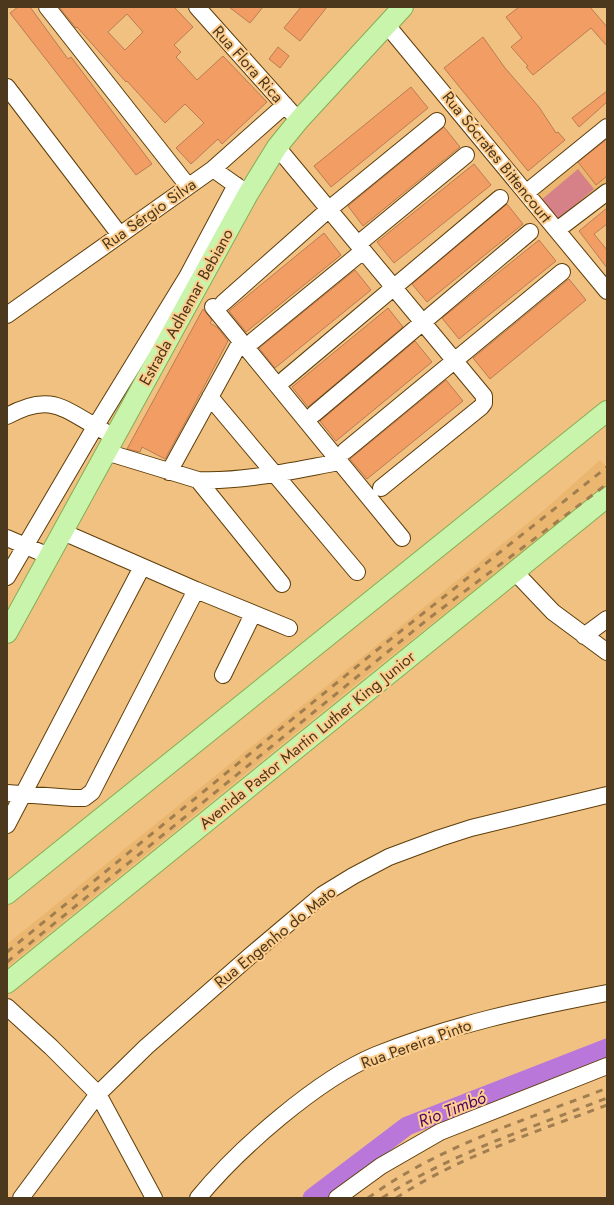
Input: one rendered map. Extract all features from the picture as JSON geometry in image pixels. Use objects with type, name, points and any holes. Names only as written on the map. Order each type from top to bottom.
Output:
[{"type":"main road","name":"Estrada Adhemar Bebiano","points":[[7,633],[110,444],[242,190],[299,120],[403,7]]},
{"type":"main road","points":[[11,887],[607,411]]},
{"type":"main road","name":"Avenida Pastor Martin Luther King Junior","points":[[7,983],[607,497]]},
{"type":"street","points":[[46,7],[188,186]]},
{"type":"street","name":"Rua Flora Rica","points":[[197,7],[299,120]]},
{"type":"street","name":"Rua Sócrates Bittencourt","points":[[386,24],[527,192],[607,291]]},
{"type":"street","points":[[7,87],[120,235]]},
{"type":"street","name":"Rua Sérgio Silva","points":[[7,315],[188,186],[213,170],[285,105]]},
{"type":"street","points":[[402,538],[343,457],[218,305],[328,210],[437,121]]},
{"type":"street","points":[[527,192],[607,127]]},
{"type":"street","points":[[277,148],[423,321],[484,396],[484,403],[380,488]]},
{"type":"street","points":[[169,472],[210,397],[247,341],[360,248],[466,155]]},
{"type":"street","points":[[213,170],[242,190]]},
{"type":"street","name":"Estrada Adhemar Bebiano","points":[[7,577],[24,546],[187,277],[242,190]]},
{"type":"street","points":[[557,230],[607,192]]},
{"type":"street","points":[[285,379],[500,198]]},
{"type":"street","points":[[314,414],[530,232]]},
{"type":"street","points":[[7,416],[29,406],[43,403],[55,405],[96,427],[110,444],[169,472],[198,480],[275,473],[343,457],[562,272]]},
{"type":"street","points":[[210,397],[357,572]]},
{"type":"street","points":[[198,480],[282,584]]},
{"type":"street","points":[[62,532],[288,628]]},
{"type":"street","points":[[7,538],[49,556]]},
{"type":"street","points":[[7,825],[142,567]]},
{"type":"street","points":[[514,571],[553,612],[607,652]]},
{"type":"street","points":[[7,793],[84,798],[92,792],[196,590]]},
{"type":"street","points":[[223,675],[253,614]]},
{"type":"street","points":[[584,636],[607,619]]},
{"type":"street","name":"Rua Engenho do Mato","points":[[22,1198],[98,1094],[146,1047],[322,895],[353,876],[389,857],[471,828],[607,795]]},
{"type":"street","name":"Rua Pereira Pinto","points":[[198,1198],[220,1172],[299,1104],[337,1076],[376,1056],[453,1028],[552,1004],[607,993]]},
{"type":"street","points":[[7,1007],[51,1047],[98,1094],[154,1198]]},
{"type":"street","points":[[337,1198],[380,1166],[440,1132],[607,1066]]},
{"type":"shaded area","points":[[607,135],[607,183],[556,225],[533,196]]},
{"type":"shaded area","points":[[578,169],[594,189],[556,221],[540,201]]},
{"type":"shaded area","points":[[600,460],[607,467],[607,489],[506,565],[367,675],[7,967],[7,944],[544,510]]},
{"type":"building","points":[[18,7],[30,7],[68,59],[71,57],[152,164],[136,175],[10,13]]},
{"type":"building","points":[[59,7],[174,7],[193,27],[174,45],[181,52],[176,57],[197,80],[223,56],[267,102],[222,144],[218,139],[191,164],[176,148],[204,123],[185,104],[165,123],[77,27],[76,28]],"holes":[[[127,14],[143,32],[125,50],[108,32]]]},
{"type":"building","points":[[229,7],[263,7],[250,23]]},
{"type":"building","points":[[301,7],[327,7],[300,41],[284,28]]},
{"type":"building","points":[[519,7],[590,7],[607,27],[607,46],[591,28],[533,75],[526,67],[528,66],[511,47],[522,38],[506,17]]},
{"type":"building","points":[[483,37],[505,68],[539,107],[556,133],[558,132],[565,140],[528,171],[444,68]]},
{"type":"building","points":[[278,47],[289,56],[280,68],[269,59]]},
{"type":"building","points":[[411,87],[428,108],[331,187],[314,166]]},
{"type":"building","points":[[607,91],[607,102],[579,127],[572,118]]},
{"type":"building","points":[[444,127],[460,147],[363,226],[348,206]]},
{"type":"building","points":[[607,139],[607,176],[596,185],[578,162]]},
{"type":"building","points":[[474,164],[491,185],[394,263],[377,242]]},
{"type":"building","points":[[507,204],[523,224],[427,302],[412,284]]},
{"type":"building","points":[[607,208],[607,224],[594,234],[607,250],[607,268],[579,231]]},
{"type":"building","points":[[324,233],[341,255],[246,332],[229,311]]},
{"type":"building","points":[[539,240],[556,261],[459,339],[442,318]]},
{"type":"building","points":[[355,270],[371,290],[275,368],[259,348]]},
{"type":"building","points":[[569,279],[586,300],[490,379],[473,358]]},
{"type":"building","points":[[388,308],[403,327],[308,407],[292,387]]},
{"type":"building","points":[[203,309],[212,320],[210,323],[218,328],[228,341],[187,419],[165,459],[142,447],[140,452],[127,449]]},
{"type":"building","points":[[415,341],[432,362],[336,441],[320,421]]},
{"type":"building","points":[[446,380],[463,401],[367,479],[350,459]]},
{"type":"waterway","name":"Rio Timbó","points":[[312,1198],[407,1126],[607,1048]]},
{"type":"railway","points":[[7,952],[377,650],[607,467]]},
{"type":"railway","points":[[7,962],[428,619],[607,484]]},
{"type":"railway","points":[[368,1198],[424,1163],[453,1149],[515,1123],[607,1088]]},
{"type":"railway","points":[[382,1198],[409,1182],[464,1154],[607,1098]]},
{"type":"railway","points":[[396,1198],[421,1183],[472,1157],[607,1105]]}]
